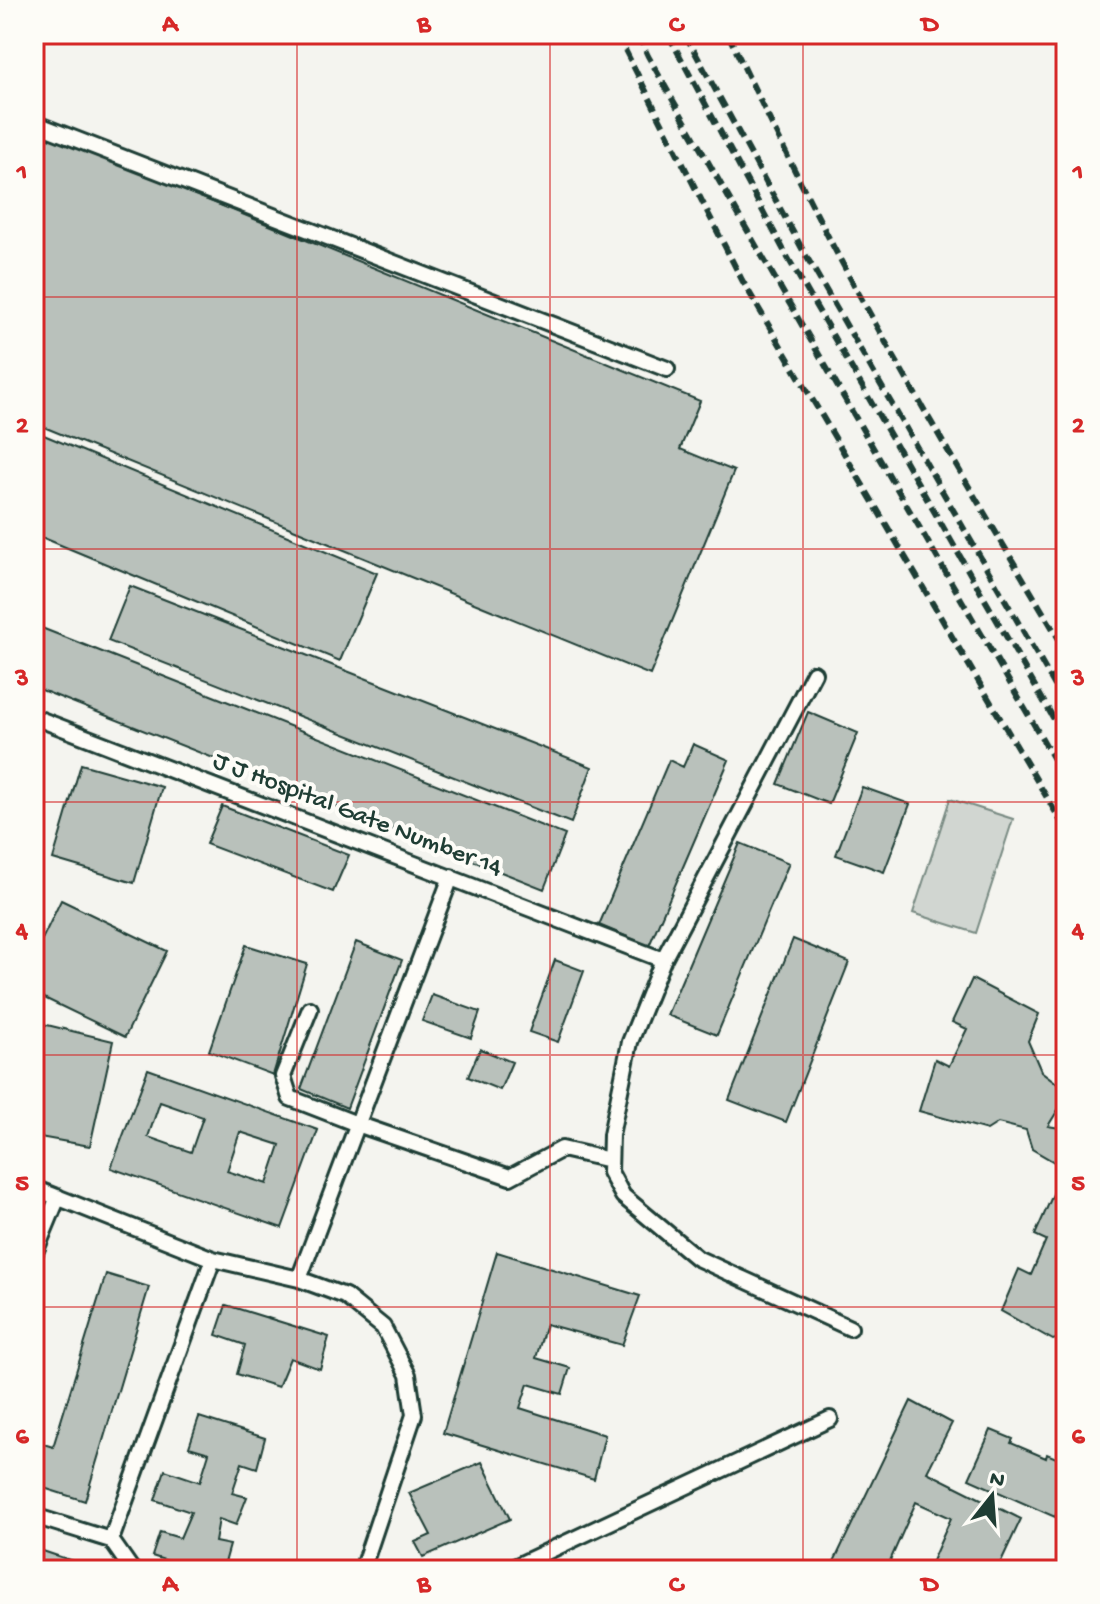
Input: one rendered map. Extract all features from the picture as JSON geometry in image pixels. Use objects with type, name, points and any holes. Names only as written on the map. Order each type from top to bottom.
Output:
[{"type":"lane","points":[[34,123],[667,369]]},
{"type":"lane","points":[[814,673],[663,960],[630,1042],[611,1135],[610,1172],[623,1196],[697,1258],[850,1328]]},
{"type":"lane","name":"J J Hospital Gate Number 14","points":[[34,717],[663,960]]},
{"type":"lane","points":[[299,1279],[451,877]]},
{"type":"lane","points":[[310,1009],[283,1076],[290,1098],[510,1177],[562,1149],[610,1160]]},
{"type":"lane","points":[[34,1188],[213,1259],[299,1279],[345,1296],[383,1327],[408,1375],[414,1415],[362,1570]]},
{"type":"lane","points":[[34,1255],[58,1197]]},
{"type":"lane","points":[[111,1540],[213,1259]]},
{"type":"lane","points":[[508,1570],[830,1419]]},
{"type":"lane","points":[[34,1516],[111,1540],[132,1570]]},
{"type":"shaded area","points":[[950,799],[1013,819],[976,933],[913,913]]},
{"type":"building","points":[[34,129],[700,401],[680,449],[734,471],[650,675],[34,423]]},
{"type":"building","points":[[34,431],[377,573],[340,661],[34,534]]},
{"type":"building","points":[[130,586],[592,767],[571,823],[108,641]]},
{"type":"building","points":[[34,625],[565,835],[544,889],[34,687]]},
{"type":"building","points":[[808,712],[858,733],[829,804],[778,784]]},
{"type":"building","points":[[693,744],[729,760],[649,946],[599,925],[669,760],[683,767]]},
{"type":"building","points":[[81,764],[162,787],[134,883],[53,859]]},
{"type":"building","points":[[862,787],[910,804],[884,872],[836,855]]},
{"type":"building","points":[[222,806],[349,855],[333,892],[206,844]]},
{"type":"building","points":[[740,843],[789,863],[717,1035],[667,1015]]},
{"type":"building","points":[[61,900],[167,951],[125,1037],[34,993],[34,956]]},
{"type":"building","points":[[793,939],[849,962],[786,1122],[729,1100]]},
{"type":"building","points":[[356,942],[402,960],[347,1108],[301,1089]]},
{"type":"building","points":[[246,945],[307,964],[273,1075],[209,1051]]},
{"type":"building","points":[[555,960],[584,971],[558,1042],[529,1032]]},
{"type":"building","points":[[972,979],[1039,1014],[1028,1041],[1041,1071],[1066,1090],[1066,1097],[1048,1126],[1066,1129],[1066,1139],[1056,1163],[1032,1149],[1026,1130],[998,1123],[987,1130],[919,1111],[935,1059],[949,1066],[967,1029],[952,1022]]},
{"type":"building","points":[[432,995],[480,1012],[471,1038],[422,1021]]},
{"type":"building","points":[[43,1024],[113,1041],[90,1146],[34,1136],[34,1068]]},
{"type":"building","points":[[480,1049],[512,1062],[500,1090],[468,1077]]},
{"type":"building","points":[[148,1069],[318,1130],[282,1228],[111,1168]],"holes":[[[160,1102],[203,1117],[191,1152],[148,1137]],[[240,1132],[280,1145],[267,1184],[227,1171]]]},
{"type":"building","points":[[1057,1185],[1066,1188],[1066,1336],[1053,1340],[1001,1311],[1019,1269],[1031,1275],[1046,1240],[1035,1235]]},
{"type":"building","points":[[497,1252],[640,1296],[622,1345],[546,1324],[536,1358],[570,1368],[562,1394],[528,1384],[520,1408],[605,1435],[594,1479],[443,1433]]},
{"type":"building","points":[[106,1274],[149,1287],[85,1501],[34,1485],[34,1441],[53,1447]]},
{"type":"building","points":[[226,1305],[329,1337],[320,1369],[290,1358],[278,1387],[237,1374],[245,1345],[216,1335]]},
{"type":"building","points":[[911,1401],[952,1423],[927,1472],[1021,1519],[997,1570],[928,1570],[951,1518],[916,1502],[886,1570],[830,1570]]},
{"type":"building","points":[[199,1417],[265,1438],[257,1468],[242,1463],[232,1493],[247,1497],[236,1525],[219,1519],[215,1542],[230,1545],[223,1570],[195,1570],[152,1556],[160,1532],[180,1538],[191,1512],[155,1500],[165,1470],[200,1482],[209,1453],[189,1447]]},
{"type":"building","points":[[991,1430],[1013,1439],[1011,1443],[1046,1458],[1047,1454],[1066,1462],[1066,1494],[1055,1517],[969,1479]]},
{"type":"building","points":[[482,1462],[510,1519],[423,1557],[415,1542],[431,1535],[409,1493]]},
{"type":"building","points":[[34,1548],[99,1570],[34,1570]]},
{"type":"building","points":[[761,1563],[761,1570],[631,1570]]},
{"type":"railway","points":[[617,34],[742,280],[1066,830]]},
{"type":"railway","points":[[638,34],[752,238],[1066,780]]},
{"type":"railway","points":[[668,34],[788,258],[1066,740]]},
{"type":"railway","points":[[685,34],[805,254],[1066,705]]},
{"type":"railway","points":[[728,34],[833,246],[947,450],[1066,651]]}]
